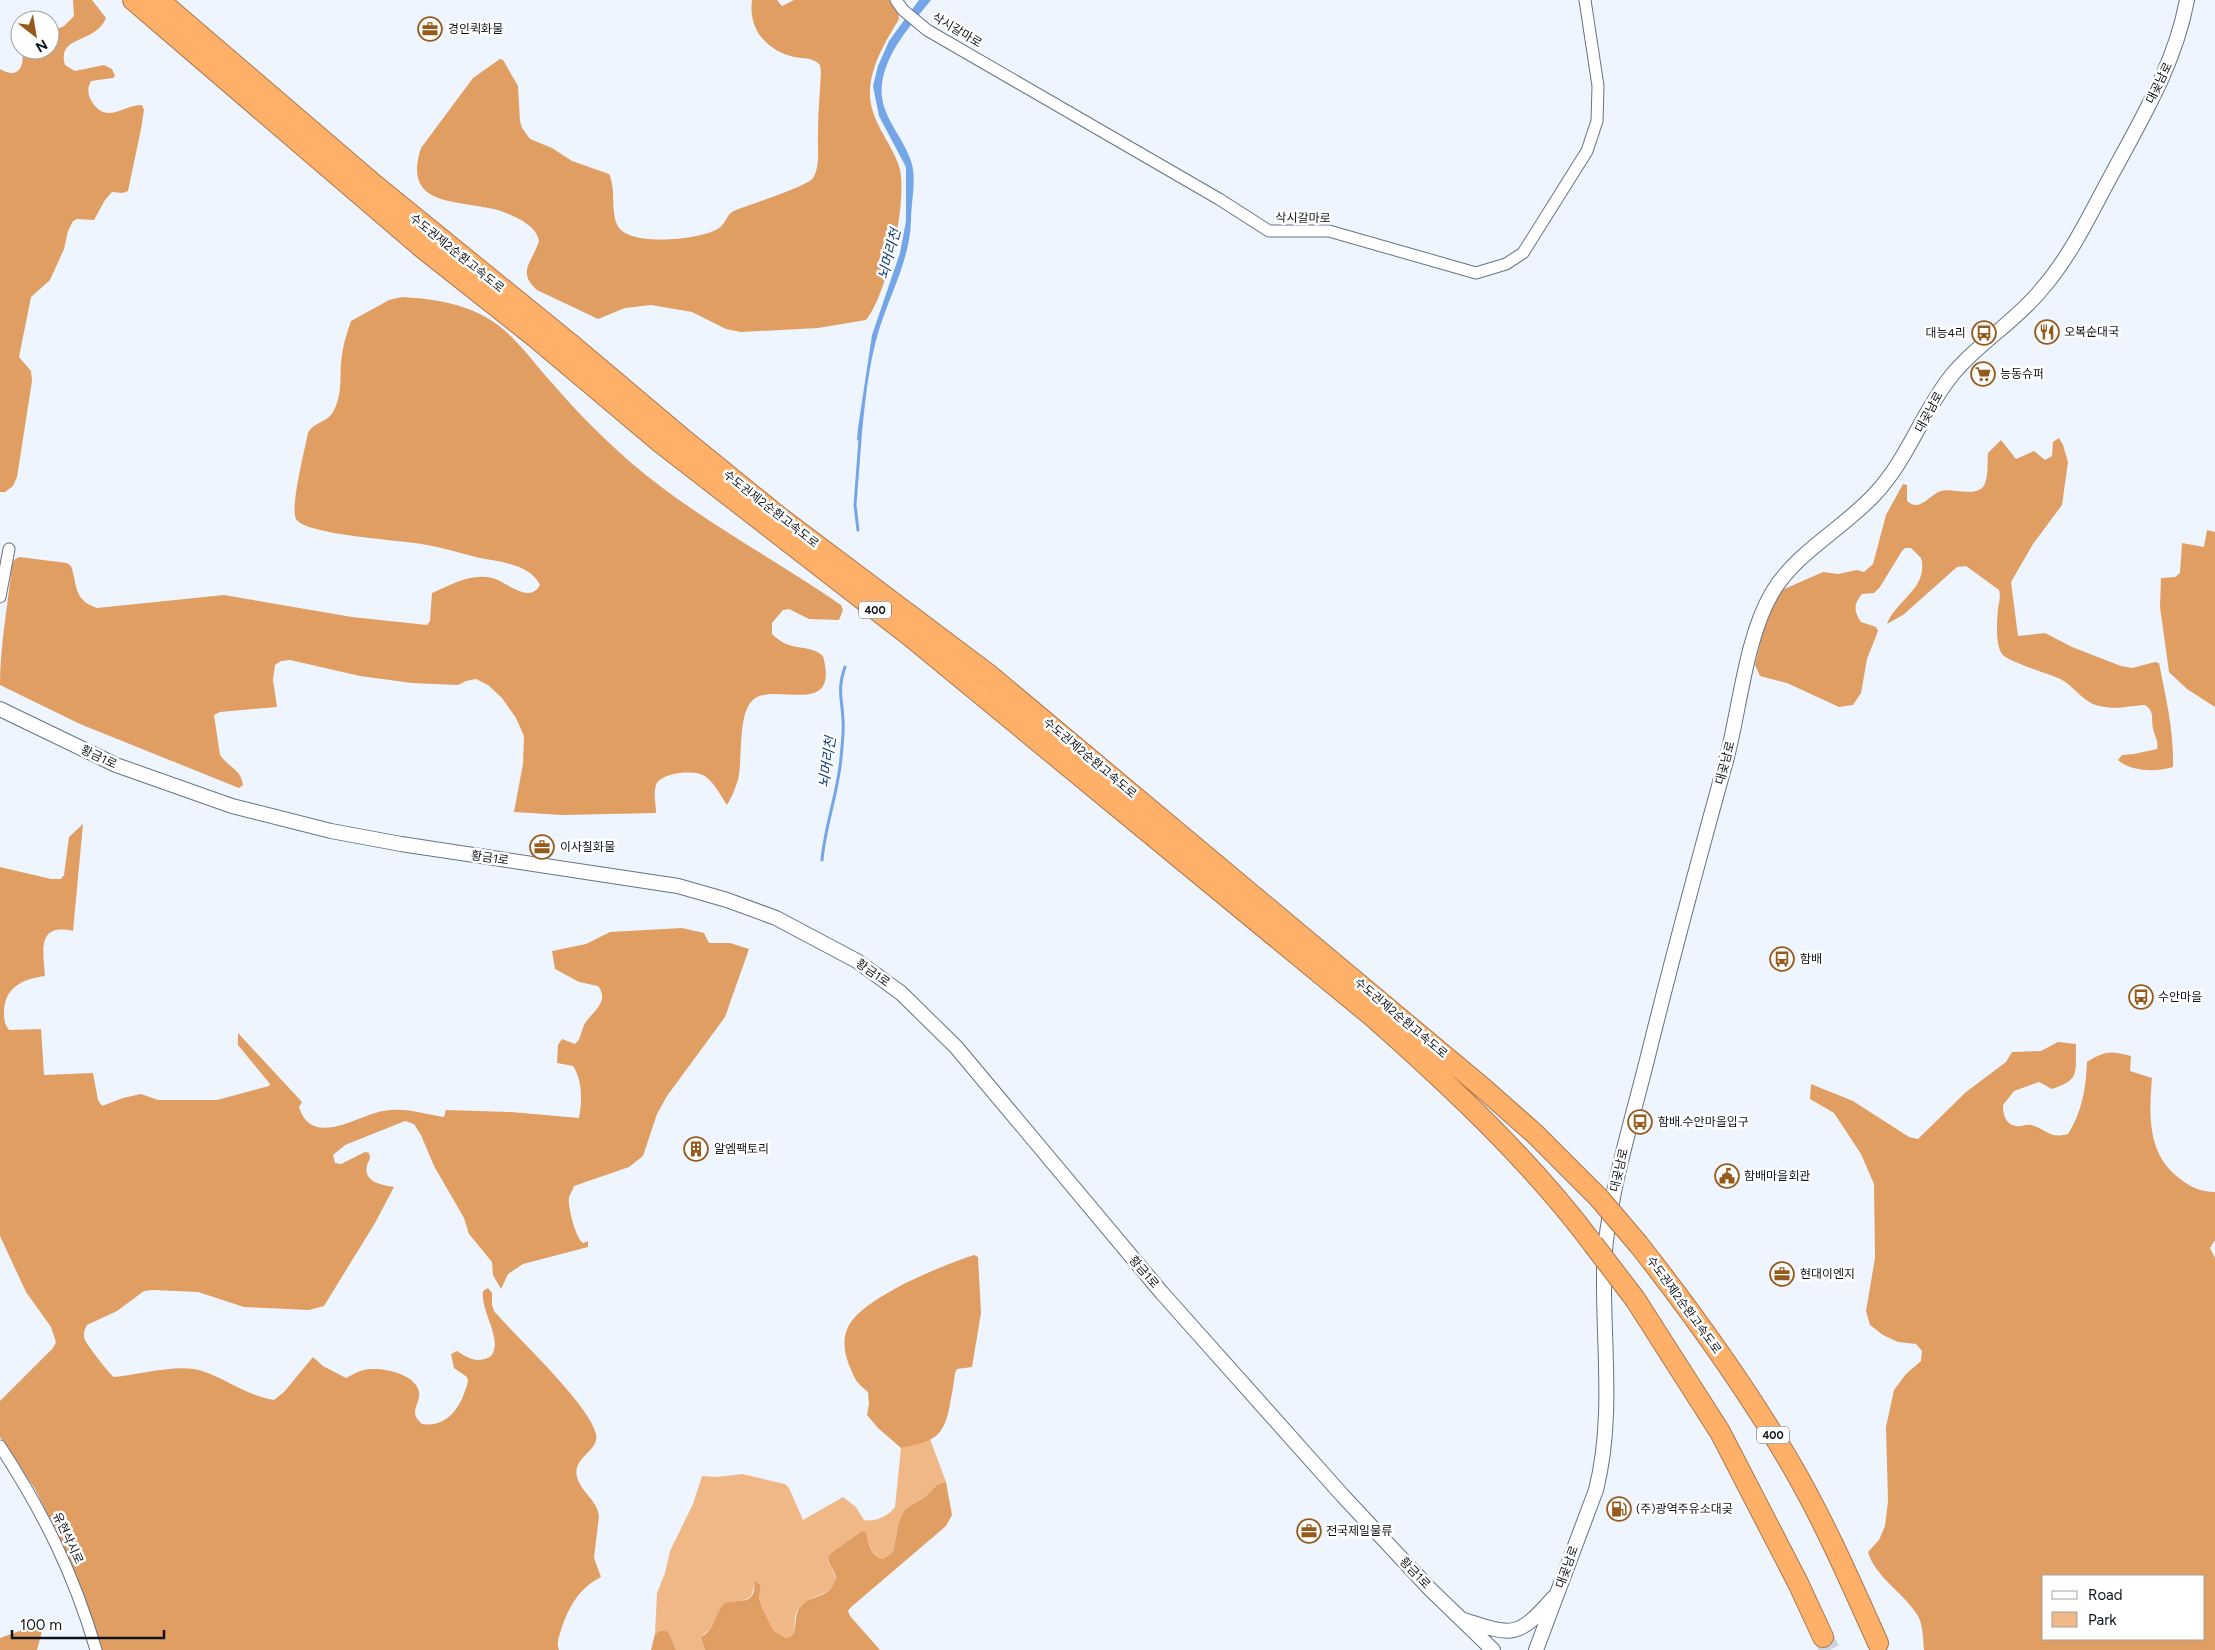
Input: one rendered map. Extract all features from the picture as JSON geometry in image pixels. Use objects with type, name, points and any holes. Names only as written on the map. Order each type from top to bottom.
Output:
[{"type":"highway","name":"수도권제2순환고속도로","points":[[133,0],[420,246],[534,337],[661,443],[910,636],[1373,1017],[1429,1066],[1478,1113],[1538,1178],[1593,1244],[1634,1299],[1720,1432],[1798,1583],[1823,1637]]},
{"type":"highway","name":"수도권제2순환고속도로","points":[[159,0],[376,186],[683,439],[778,516],[988,674],[1092,759],[1483,1088],[1535,1134],[1599,1198],[1639,1245],[1713,1345],[1792,1467],[1832,1542],[1878,1643]]},
{"type":"street","name":"삭시갈마로","points":[[896,0],[923,27],[1219,199],[1269,231],[1330,231],[1476,273],[1506,264],[1523,253],[1587,151],[1597,121],[1598,86],[1584,0]]},
{"type":"street","name":"대곶남로","points":[[1536,1650],[1596,1490],[1603,1464],[1607,1380],[1604,1271],[1606,1234],[1616,1183],[1683,917],[1731,741],[1744,677],[1762,613],[1770,596],[1788,572],[1861,508],[1885,482],[1906,452],[1928,410],[1952,374],[2022,311],[2052,277],[2076,239],[2163,78],[2176,48],[2187,0]]},
{"type":"street","points":[[0,598],[9,549]]},
{"type":"street","name":"황금1로","points":[[0,709],[116,765],[232,806],[322,829],[401,844],[678,886],[727,900],[776,918],[857,961],[901,993],[956,1047],[1162,1293],[1343,1496],[1459,1618],[1493,1650]]},
{"type":"street","name":"유현삭시로","points":[[0,1446],[30,1492],[51,1531],[68,1568],[96,1650]]},
{"type":"street","points":[[1459,1618],[1501,1632],[1510,1632],[1521,1628],[1535,1619],[1557,1594]]},
{"type":"street","points":[[1459,1618],[1482,1650]]},
{"type":"green space","points":[[930,1439],[946,1482],[938,1484],[925,1497],[905,1509],[899,1521],[893,1552],[883,1559],[873,1552],[866,1532],[862,1531],[831,1553],[828,1562],[834,1574],[835,1582],[833,1587],[804,1603],[798,1609],[793,1634],[786,1638],[774,1631],[759,1598],[761,1585],[754,1580],[751,1597],[737,1603],[730,1602],[709,1630],[701,1637],[705,1650],[676,1650],[670,1635],[660,1631],[655,1634],[657,1593],[665,1573],[670,1551],[693,1504],[702,1476],[717,1477],[742,1474],[785,1484],[789,1488],[803,1520],[843,1497],[856,1507],[864,1520],[873,1520],[885,1516],[895,1507],[901,1448]]},
{"type":"shaded area","points":[[73,0],[92,0],[106,18],[94,32],[71,44],[66,49],[64,55],[65,65],[75,71],[104,65],[112,69],[115,76],[113,78],[91,81],[89,93],[91,100],[102,112],[115,112],[142,105],[144,110],[128,191],[123,193],[112,192],[105,200],[94,220],[77,219],[73,221],[68,231],[64,249],[50,280],[31,297],[19,357],[31,371],[32,381],[17,477],[13,486],[5,492],[0,492],[0,69],[11,73],[16,72],[19,70],[22,60],[60,60],[60,28],[74,16]]},
{"type":"shaded area","points":[[752,0],[777,0],[782,6],[794,0],[889,0],[898,13],[899,19],[877,61],[871,79],[870,100],[876,120],[899,166],[901,200],[894,246],[888,269],[874,308],[866,320],[818,328],[741,332],[726,329],[692,312],[651,305],[625,308],[598,319],[537,290],[531,284],[527,272],[528,266],[539,241],[529,225],[506,213],[445,200],[434,196],[424,189],[419,180],[417,166],[421,148],[473,78],[500,59],[503,60],[518,86],[520,121],[522,128],[530,139],[552,148],[572,161],[609,174],[613,188],[617,224],[620,229],[628,234],[639,238],[653,239],[698,236],[722,226],[733,211],[809,181],[813,178],[818,161],[820,65],[811,59],[784,54],[767,44],[756,29],[753,20]]},
{"type":"shaded area","points":[[402,297],[428,299],[464,307],[498,325],[520,345],[561,393],[599,433],[629,461],[706,518],[841,605],[843,610],[839,620],[809,619],[789,609],[783,610],[772,623],[772,634],[779,640],[792,646],[818,652],[823,656],[826,675],[822,687],[814,693],[803,695],[764,695],[754,699],[749,705],[745,714],[741,736],[738,780],[727,805],[706,777],[695,773],[679,773],[665,777],[656,785],[656,813],[562,815],[514,812],[523,764],[524,736],[516,718],[502,698],[488,685],[476,679],[458,685],[412,683],[360,676],[290,660],[281,661],[275,665],[273,680],[277,707],[220,712],[214,715],[220,755],[240,775],[243,785],[239,788],[80,724],[0,685],[12,564],[19,557],[67,563],[71,566],[80,596],[83,600],[97,608],[224,595],[352,617],[427,625],[430,621],[432,593],[469,578],[492,578],[517,590],[530,593],[535,591],[540,585],[535,578],[529,572],[514,565],[428,545],[334,533],[303,525],[296,519],[296,491],[308,433],[310,429],[330,416],[336,406],[340,388],[342,352],[351,321],[389,300]]},
{"type":"shaded area","points":[[2059,438],[2068,462],[2062,505],[2033,544],[2011,582],[2018,636],[2045,633],[2072,647],[2121,666],[2132,668],[2155,662],[2159,663],[2171,728],[2173,767],[2159,770],[2144,770],[2130,767],[2118,760],[2122,755],[2157,749],[2151,713],[2145,705],[2112,708],[2093,704],[2058,678],[2005,657],[1998,644],[1999,590],[1966,566],[1957,567],[1903,615],[1887,624],[1920,578],[1921,558],[1911,548],[1905,548],[1902,551],[1880,587],[1874,593],[1862,594],[1857,601],[1856,611],[1861,622],[1876,627],[1878,631],[1867,659],[1861,693],[1853,705],[1839,707],[1787,683],[1760,676],[1755,665],[1764,627],[1768,613],[1782,590],[1823,572],[1838,574],[1857,570],[1864,572],[1873,564],[1886,515],[1903,484],[1907,485],[1907,501],[1916,505],[1945,490],[1969,492],[1979,490],[1985,484],[1988,453],[2001,440],[2016,459],[2034,451],[2045,460],[2052,456],[2053,442]]},
{"type":"shaded area","points":[[2207,530],[2215,532],[2215,707],[2187,689],[2169,672],[2160,607],[2161,578],[2175,577],[2180,573],[2182,543],[2204,547]]},
{"type":"shaded area","points":[[83,824],[73,931],[53,931],[48,935],[43,948],[45,976],[29,979],[12,990],[5,1003],[4,1016],[9,1030],[41,1029],[44,1075],[93,1073],[98,1100],[102,1106],[141,1094],[158,1100],[217,1100],[269,1086],[270,1084],[238,1045],[238,1033],[302,1102],[299,1107],[305,1119],[314,1126],[325,1128],[336,1126],[383,1111],[392,1110],[407,1110],[444,1117],[446,1110],[511,1112],[579,1118],[581,1098],[579,1078],[573,1066],[557,1063],[558,1045],[562,1039],[575,1044],[577,1042],[584,1025],[601,1003],[602,998],[598,986],[579,982],[555,969],[552,951],[586,944],[610,932],[682,928],[704,933],[709,943],[730,943],[749,949],[725,1017],[667,1096],[657,1114],[643,1156],[629,1167],[574,1186],[569,1197],[571,1214],[580,1240],[583,1243],[588,1241],[588,1247],[523,1264],[508,1274],[501,1289],[493,1275],[492,1262],[469,1234],[464,1218],[434,1166],[421,1135],[414,1124],[405,1121],[345,1145],[333,1155],[335,1163],[341,1164],[365,1152],[369,1153],[370,1158],[366,1171],[370,1179],[374,1182],[394,1187],[375,1223],[324,1306],[309,1310],[244,1307],[198,1292],[153,1290],[144,1291],[117,1311],[87,1325],[85,1331],[85,1340],[114,1377],[171,1369],[193,1369],[211,1374],[255,1395],[274,1400],[284,1392],[313,1357],[323,1366],[346,1378],[360,1371],[371,1369],[396,1372],[416,1385],[419,1397],[415,1415],[422,1424],[431,1424],[440,1422],[453,1413],[462,1398],[468,1381],[467,1377],[454,1368],[451,1354],[457,1351],[469,1358],[481,1360],[490,1357],[494,1350],[494,1335],[483,1299],[483,1291],[488,1288],[492,1293],[494,1311],[567,1389],[590,1421],[596,1434],[594,1445],[578,1464],[577,1477],[598,1510],[594,1558],[601,1577],[586,1587],[575,1599],[564,1622],[559,1638],[559,1650],[100,1650],[84,1598],[61,1541],[35,1489],[0,1437],[0,1401],[53,1348],[56,1342],[51,1327],[26,1292],[0,1236],[0,867],[51,879],[61,879],[64,875],[69,837]]},
{"type":"shaded area","points":[[2058,1042],[2076,1044],[2076,1068],[2068,1082],[2052,1089],[2039,1082],[2014,1091],[2003,1105],[2004,1115],[2012,1125],[2031,1125],[2052,1135],[2068,1134],[2073,1126],[2082,1100],[2087,1062],[2099,1055],[2109,1053],[2131,1056],[2130,1071],[2152,1078],[2150,1106],[2152,1133],[2161,1157],[2169,1168],[2187,1184],[2200,1190],[2215,1192],[2215,1240],[2210,1248],[2215,1258],[2215,1650],[1924,1650],[1922,1628],[1918,1616],[1883,1577],[1868,1552],[1879,1540],[1885,1526],[1888,1501],[1886,1427],[1894,1390],[1906,1374],[1921,1361],[1922,1351],[1916,1344],[1898,1342],[1883,1335],[1870,1325],[1866,1311],[1875,1258],[1874,1184],[1861,1154],[1834,1113],[1810,1099],[1811,1084],[1853,1101],[1909,1137],[1918,1139],[1966,1092],[2006,1062],[2012,1052],[2041,1051]]},
{"type":"shaded area","points":[[974,1255],[978,1257],[981,1313],[972,1367],[957,1369],[955,1373],[948,1415],[941,1431],[936,1436],[922,1443],[901,1448],[878,1428],[867,1415],[869,1404],[868,1392],[856,1380],[846,1355],[844,1345],[847,1330],[858,1314],[871,1303],[925,1274]]},
{"type":"shaded area","points":[[946,1482],[952,1515],[946,1526],[848,1611],[850,1616],[880,1650],[705,1650],[701,1637],[710,1630],[721,1607],[725,1603],[750,1598],[753,1594],[754,1580],[761,1585],[759,1598],[774,1631],[786,1638],[791,1636],[795,1629],[798,1610],[801,1606],[805,1602],[829,1591],[835,1581],[835,1573],[828,1560],[831,1553],[862,1531],[866,1532],[869,1545],[875,1555],[883,1559],[893,1552],[899,1521],[905,1509],[925,1497],[938,1484]]},
{"type":"shaded area","points":[[28,1628],[42,1631],[37,1650],[0,1650],[0,1638]]},
{"type":"shaded area","points":[[660,1631],[666,1631],[670,1635],[676,1650],[651,1650],[655,1634]]},
{"type":"water","points":[[919,0],[931,0],[900,39],[884,72],[882,84],[882,95],[887,114],[907,151],[914,175],[910,235],[899,276],[883,317],[872,357],[861,442],[857,440],[858,428],[872,335],[900,253],[906,221],[906,167],[879,116],[873,86],[878,66],[889,41]]},
{"type":"waterway","name":"뇌머리천","points":[[858,530],[855,505],[860,439]]},
{"type":"waterway","name":"뇌머리천","points":[[822,860],[841,758],[843,739],[841,688],[845,667]]},
{"type":"tunnel","points":[[1823,1637],[1830,1650]]},
{"type":"place","name":"경인퀵화물","points":[[430,29]]},
{"type":"place","name":"오복순대국","points":[[2047,332]]},
{"type":"place","name":"대능4리","points":[[1984,333]]},
{"type":"place","name":"능동슈퍼","points":[[1983,374]]},
{"type":"place","name":"이사칠화물","points":[[542,847]]},
{"type":"place","name":"함배","points":[[1782,959]]},
{"type":"place","name":"수안마을","points":[[2141,997]]},
{"type":"place","name":"함배.수안마을입구","points":[[1640,1122]]},
{"type":"place","name":"알엠팩토리","points":[[696,1149]]},
{"type":"place","name":"함배마을회관","points":[[1727,1176]]},
{"type":"place","name":"현대이엔지","points":[[1782,1274]]},
{"type":"place","name":"(주)광역주유소대곶","points":[[1619,1509]]},
{"type":"place","name":"전국제일물류","points":[[1309,1531]]}]
